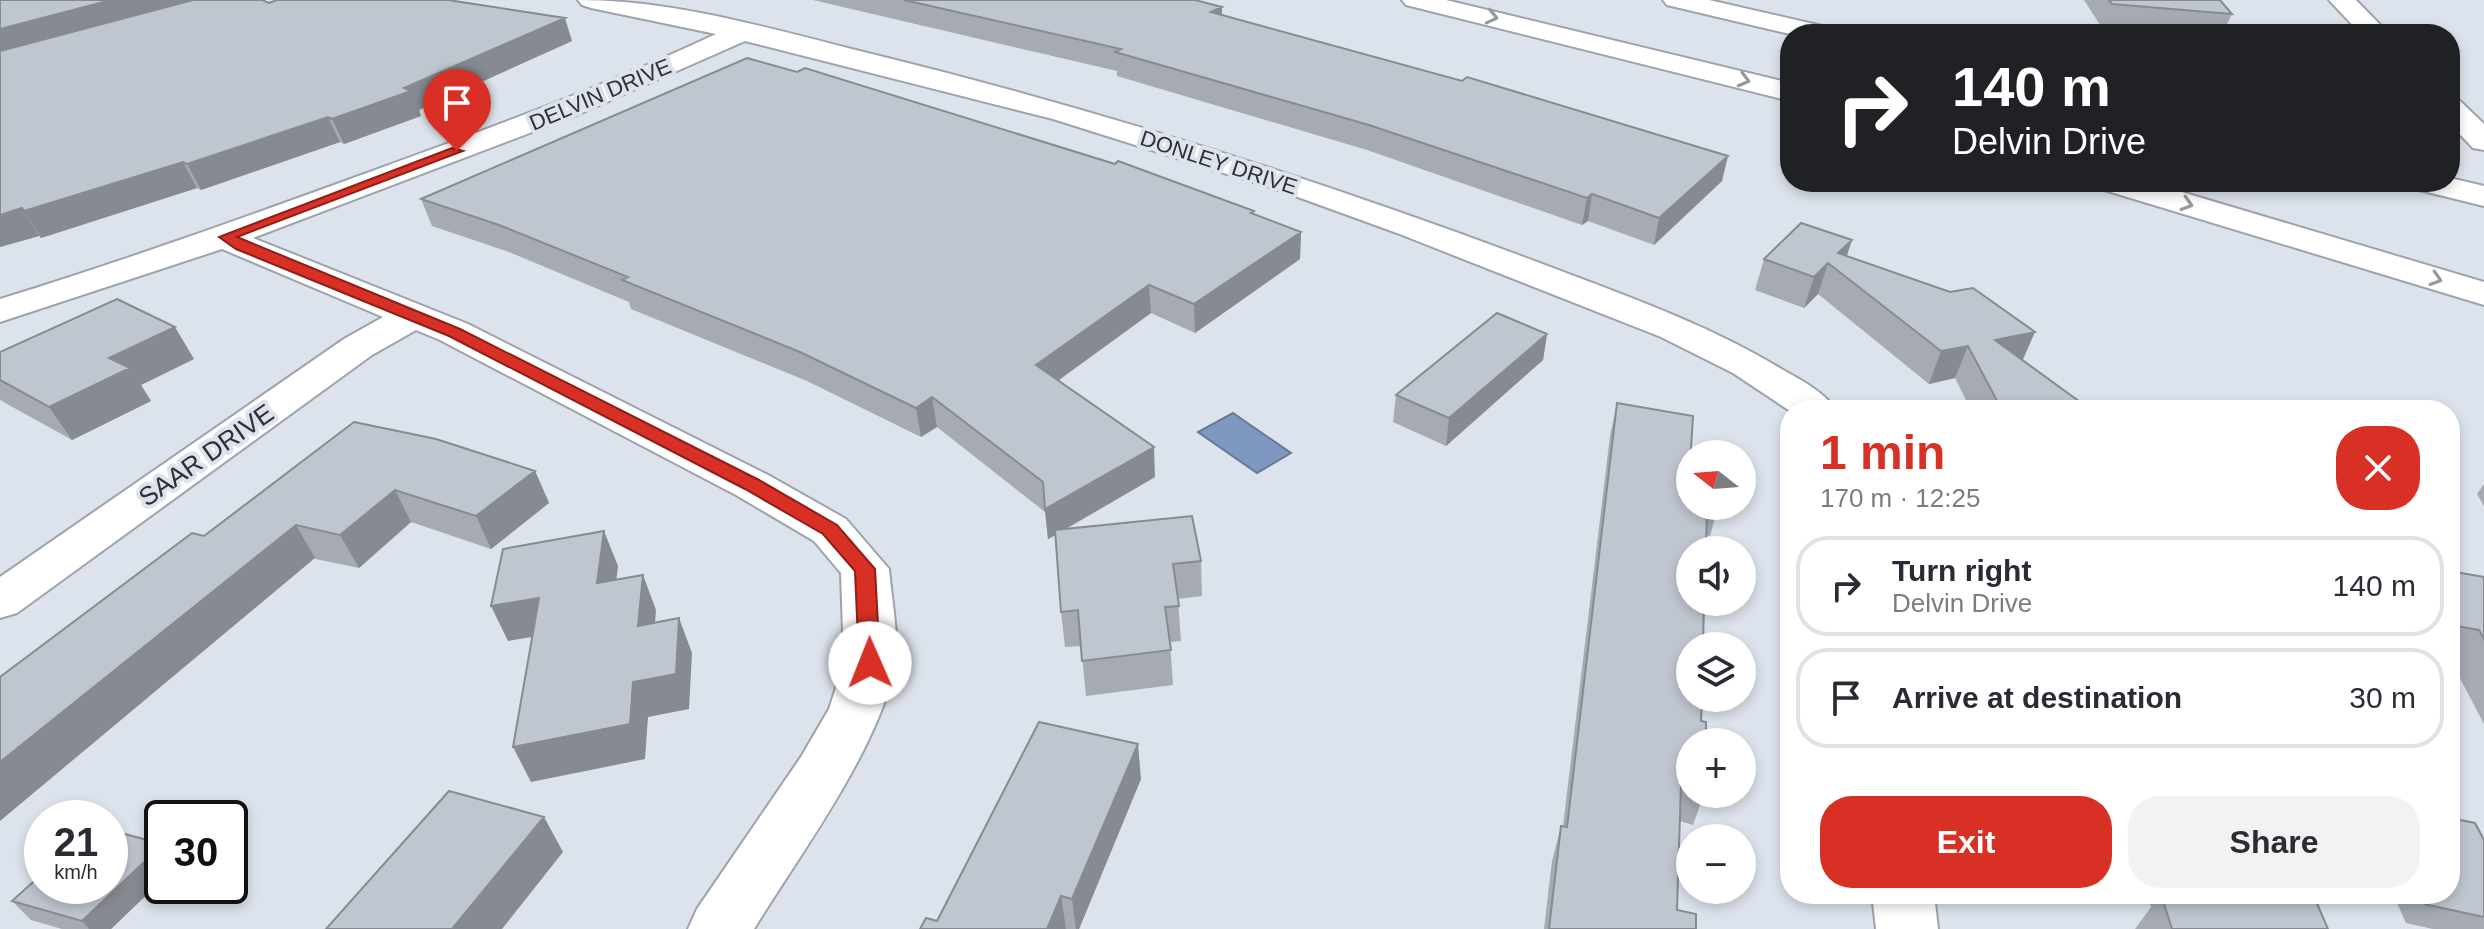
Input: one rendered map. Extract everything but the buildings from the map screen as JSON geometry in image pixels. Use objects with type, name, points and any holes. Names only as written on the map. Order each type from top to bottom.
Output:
[{"type":"main road","name":"DONLEY DRIVE","points":[[591,0],[744,31],[1014,98],[1310,191],[1487,255],[1720,348],[1780,382],[1802,400]]},
{"type":"main road","points":[[1415,0],[1780,90]]},
{"type":"main road","points":[[1676,0],[1780,24]]},
{"type":"main road","points":[[2342,0],[2366,24]]},
{"type":"main road","name":"DELVIN DRIVE","points":[[0,311],[226,237],[514,130],[651,74],[744,31]]},
{"type":"main road","points":[[2460,117],[2484,141]]},
{"type":"main road","points":[[2460,190],[2484,196]]},
{"type":"main road","points":[[2146,192],[2484,294]]},
{"type":"main road","points":[[226,237],[454,332],[752,485],[830,530],[865,569],[870,663],[855,711],[821,773],[719,929]]},
{"type":"main road","name":"SAAR DRIVE","points":[[0,601],[358,347],[414,315]]},
{"type":"main road","points":[[1904,904],[1907,929]]},
{"type":"water","points":[[1233,413],[1291,453],[1257,473],[1198,432]]},
{"type":"route","points":[[457,151],[226,237],[454,332],[752,485],[830,530],[865,569],[870,663]]}]
